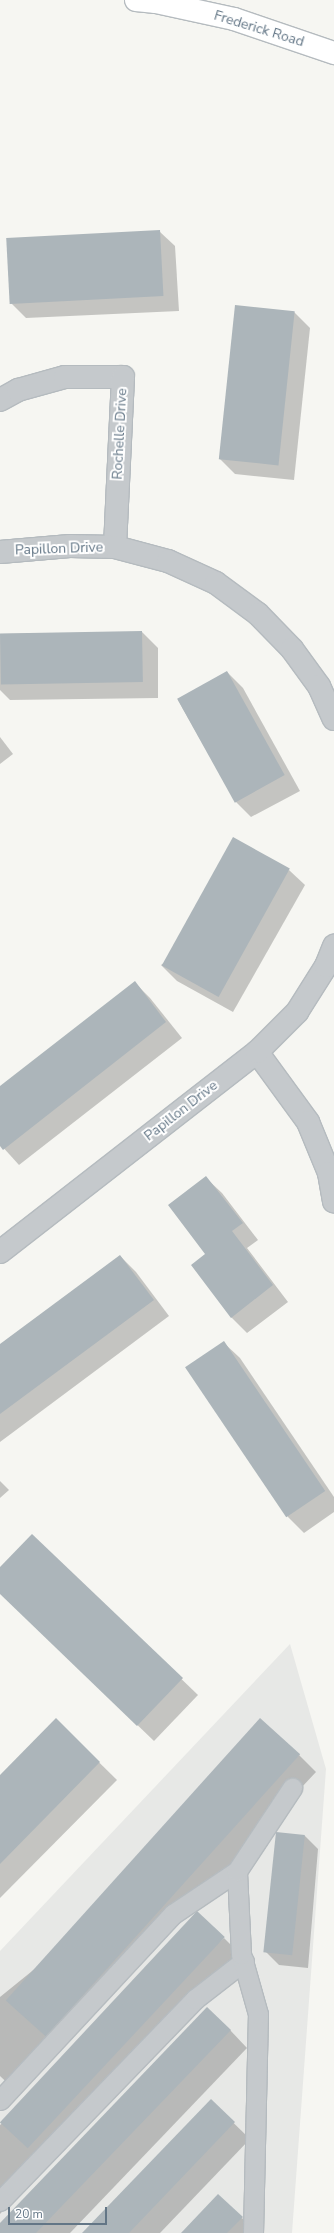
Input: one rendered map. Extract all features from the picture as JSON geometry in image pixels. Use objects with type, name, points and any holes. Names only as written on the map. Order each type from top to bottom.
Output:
[{"type":"main road","name":"Frederick Road","points":[[136,0],[156,2],[234,19],[334,52]]},
{"type":"street","name":"Rochelle Drive","points":[[0,400],[18,390],[65,377],[123,377],[115,547]]},
{"type":"street","name":"Papillon Drive","points":[[0,552],[70,546],[115,547],[168,561],[216,583],[258,614],[292,649],[315,680],[334,719]]},
{"type":"street","name":"Papillon Drive","points":[[0,1252],[257,1052],[297,1012],[326,966],[334,946]]},
{"type":"street","points":[[257,1052],[308,1122],[329,1173],[334,1202]]},
{"type":"lane","points":[[0,2100],[173,1914],[237,1871],[292,1788]]},
{"type":"lane","points":[[237,1871],[242,1954],[258,2014],[253,2233]]},
{"type":"lane","points":[[0,2200],[195,1999],[244,1961]]},
{"type":"shaded area","points":[[290,1644],[326,1769],[292,2233],[0,2233],[0,1951]]},
{"type":"building","points":[[160,230],[163,296],[10,304],[6,238]]},
{"type":"building","points":[[235,305],[295,311],[278,465],[219,459]]},
{"type":"building","points":[[142,631],[143,682],[1,684],[0,633]]},
{"type":"building","points":[[227,671],[285,775],[235,803],[177,699]]},
{"type":"building","points":[[233,837],[290,869],[219,997],[162,966]]},
{"type":"building","points":[[135,981],[166,1022],[3,1150],[0,1146],[0,1086]]},
{"type":"building","points":[[206,1176],[243,1223],[232,1231],[273,1285],[231,1318],[191,1265],[205,1254],[168,1205]]},
{"type":"building","points":[[120,1255],[154,1300],[0,1414],[0,1344]]},
{"type":"building","points":[[224,1341],[325,1491],[286,1517],[185,1367]]},
{"type":"building","points":[[32,1534],[183,1678],[137,1726],[0,1594],[0,1567]]},
{"type":"building","points":[[56,1718],[100,1762],[0,1864],[0,1775]]},
{"type":"building","points":[[260,1718],[300,1754],[46,2037],[6,2000]]},
{"type":"building","points":[[276,1832],[305,1835],[292,1955],[263,1952]]},
{"type":"building","points":[[197,1911],[225,1937],[28,2148],[0,2122]]},
{"type":"building","points":[[207,2007],[231,2030],[36,2233],[0,2233],[0,2223]]},
{"type":"building","points":[[211,2099],[235,2122],[129,2233],[82,2233]]},
{"type":"building","points":[[218,2194],[243,2217],[227,2233],[181,2233]]}]
